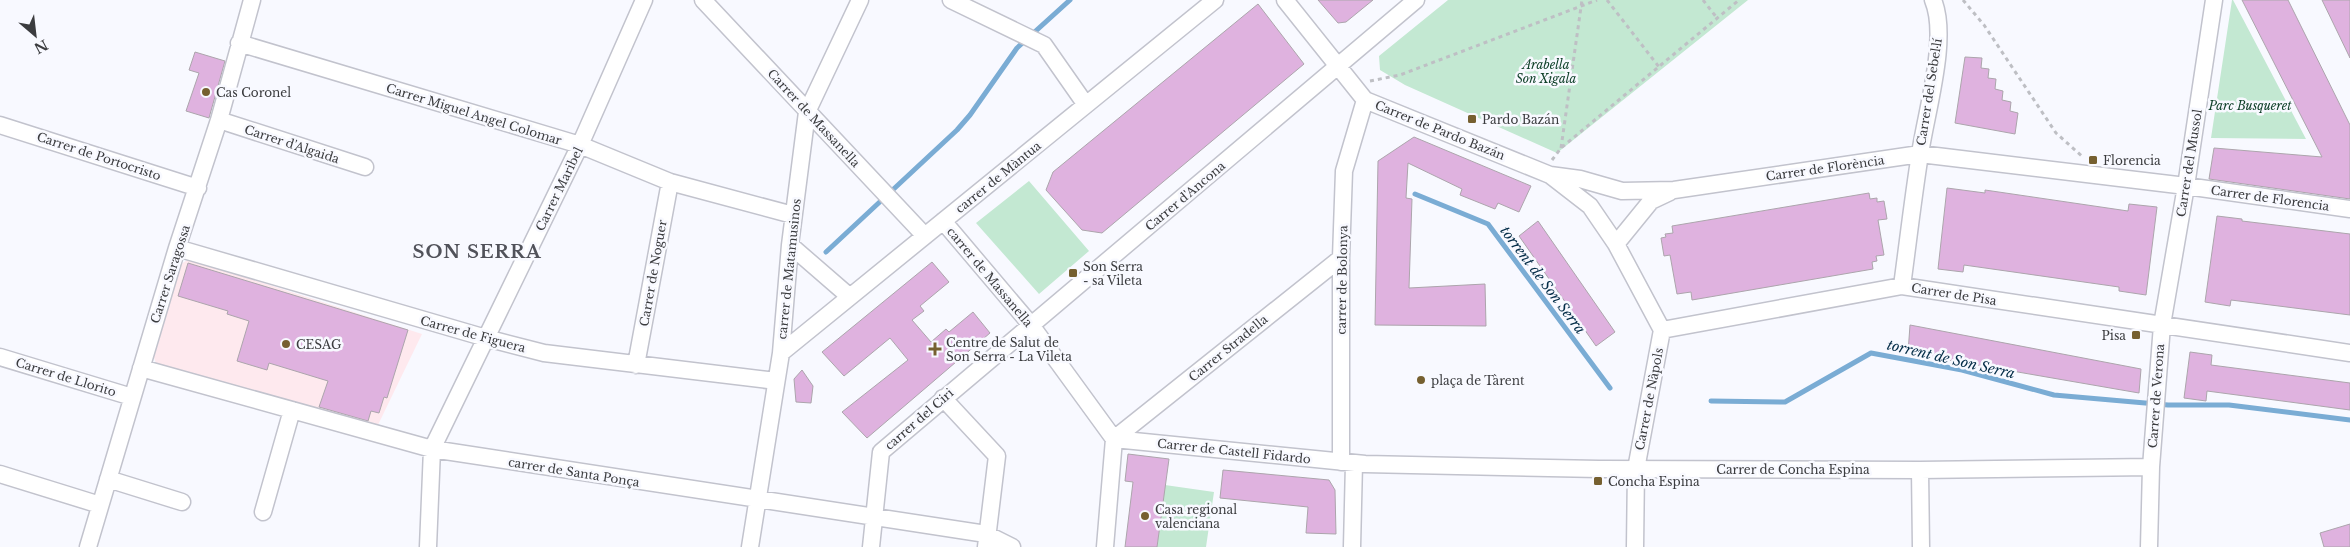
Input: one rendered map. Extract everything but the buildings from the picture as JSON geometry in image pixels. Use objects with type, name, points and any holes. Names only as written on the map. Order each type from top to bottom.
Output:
[{"type":"street","name":"Carrer Maribel","points":[[428,547],[432,449],[580,145],[644,0]]},
{"type":"street","name":"Carrer de Massanella","points":[[703,0],[925,236]]},
{"type":"street","name":"carrer de Matamusinos","points":[[750,547],[781,353],[790,245],[807,112],[860,0]]},
{"type":"street","points":[[951,0],[1044,45],[1086,105]]},
{"type":"street","name":"carrer de Màntua","points":[[781,353],[1215,0]]},
{"type":"street","name":"Carrer de Pardo Bazán","points":[[1285,0],[1365,100],[1547,174]]},
{"type":"street","name":"Carrer d'Ancona","points":[[1031,325],[1416,0]]},
{"type":"street","name":"Carrer del Sebel·lí","points":[[1902,286],[1920,154],[1939,40],[1936,8],[1933,0]]},
{"type":"street","name":"Carrer del Mussol","points":[[2162,325],[2186,186],[2214,0]]},
{"type":"street","name":"Carrer Saragossa","points":[[88,547],[177,248],[219,120],[239,43],[247,1]]},
{"type":"street","name":"Carrer Miguel Angel Colomar","points":[[239,43],[580,145],[670,182],[794,215]]},
{"type":"street","name":"carrer de Bolonya","points":[[1352,547],[1341,258],[1344,171],[1365,100]]},
{"type":"street","name":"Carrer d'Algaida","points":[[219,120],[365,167]]},
{"type":"street","name":"Carrer de Portocristo","points":[[0,125],[198,188]]},
{"type":"street","name":"Carrer de Florència","points":[[1547,174],[1580,179],[1622,191],[1674,190],[1920,154],[2101,176]]},
{"type":"street","points":[[1547,174],[1590,206],[1616,244],[1662,330]]},
{"type":"street","name":"Carrer de Florencia","points":[[2101,176],[2350,209]]},
{"type":"street","name":"Carrer de Noguer","points":[[636,365],[670,182]]},
{"type":"street","points":[[1616,244],[1651,201],[1674,190]]},
{"type":"street","name":"carrer de Massanella","points":[[943,221],[1031,325],[1114,439]]},
{"type":"street","points":[[790,245],[850,297]]},
{"type":"street","name":"Carrer de Figuera","points":[[177,248],[486,338],[544,353],[776,381]]},
{"type":"street","name":"Carrer Stradella","points":[[1114,439],[1341,258]]},
{"type":"street","name":"Carrer de Pisa","points":[[1662,330],[1902,286],[2350,353]]},
{"type":"street","name":"carrer del Ciri","points":[[871,547],[881,452],[1031,325]]},
{"type":"street","name":"Carrer de Verona","points":[[2151,467],[2162,325]]},
{"type":"street","name":"Carrer de Nàpols","points":[[1636,547],[1636,469],[1662,330]]},
{"type":"street","name":"Carrer de Llorito","points":[[0,357],[132,397]]},
{"type":"street","name":"carrer de Santa Ponça","points":[[141,368],[432,449],[874,518],[1012,547]]},
{"type":"street","points":[[943,398],[997,456],[986,541]]},
{"type":"street","points":[[263,512],[292,410]]},
{"type":"street","points":[[1104,547],[1114,439]]},
{"type":"street","name":"Carrer de Castell Fidardo","points":[[1114,439],[1348,463]]},
{"type":"street","name":"Carrer de Concha Espina","points":[[1348,463],[1636,469],[1920,470],[2151,467]]},
{"type":"street","points":[[2149,547],[2151,467]]},
{"type":"street","points":[[1920,470],[1921,547]]},
{"type":"street","points":[[0,474],[100,505]]},
{"type":"street","points":[[108,479],[182,502]]},
{"type":"path","points":[[1547,174],[1561,148],[1582,0]]},
{"type":"path","points":[[1353,85],[1400,75],[1597,0]]},
{"type":"path","points":[[1607,0],[1659,66]]},
{"type":"path","points":[[1703,0],[1717,18]]},
{"type":"path","points":[[1561,148],[1739,0]]},
{"type":"path","points":[[1963,0],[1984,25],[2056,133],[2101,176]]},
{"type":"shaded area","name":"CESAG","points":[[189,259],[422,334],[376,429],[156,363],[153,355],[181,264]]},
{"type":"green space","name":"Arabella Son Xigala","points":[[1448,0],[1748,0],[1557,153],[1405,85],[1380,70],[1379,56]]},
{"type":"green space","name":"Parc Busqueret","points":[[2233,0],[2306,139],[2211,138]]},
{"type":"green space","points":[[1029,181],[1089,251],[1039,294],[976,223]]},
{"type":"green space","points":[[1165,485],[1214,492],[1206,547],[1157,547]]},
{"type":"waterway","points":[[826,252],[957,130],[970,115],[1017,48],[1070,0]]},
{"type":"waterway","name":"torrent de Son Serra","points":[[1415,194],[1488,224],[1610,388]]},
{"type":"waterway","name":"torrent de Son Serra","points":[[1711,401],[1785,402],[1871,353],[1962,370],[2054,395],[2168,405],[2229,405],[2350,420]]},
{"type":"place","name":"Cas Coronel","points":[[206,92]]},
{"type":"place","name":"Pardo Bazán","points":[[1472,119]]},
{"type":"place","name":"Florencia","points":[[2093,160]]},
{"type":"place","name":"Son Serra - sa Vileta","points":[[1073,273]]},
{"type":"place","name":"Pisa","points":[[2136,335]]},
{"type":"place","name":"CESAG","points":[[286,344]]},
{"type":"place","name":"Centre de Salut de Son Serra - La Vileta","points":[[935,349]]},
{"type":"place","name":"plaça de Tàrent","points":[[1421,380]]},
{"type":"place","name":"Concha Espina","points":[[1598,481]]},
{"type":"place","name":"Casa regional valenciana","points":[[1145,516]]},
{"type":"district","name":"SON SERRA","points":[[477,252]]}]
